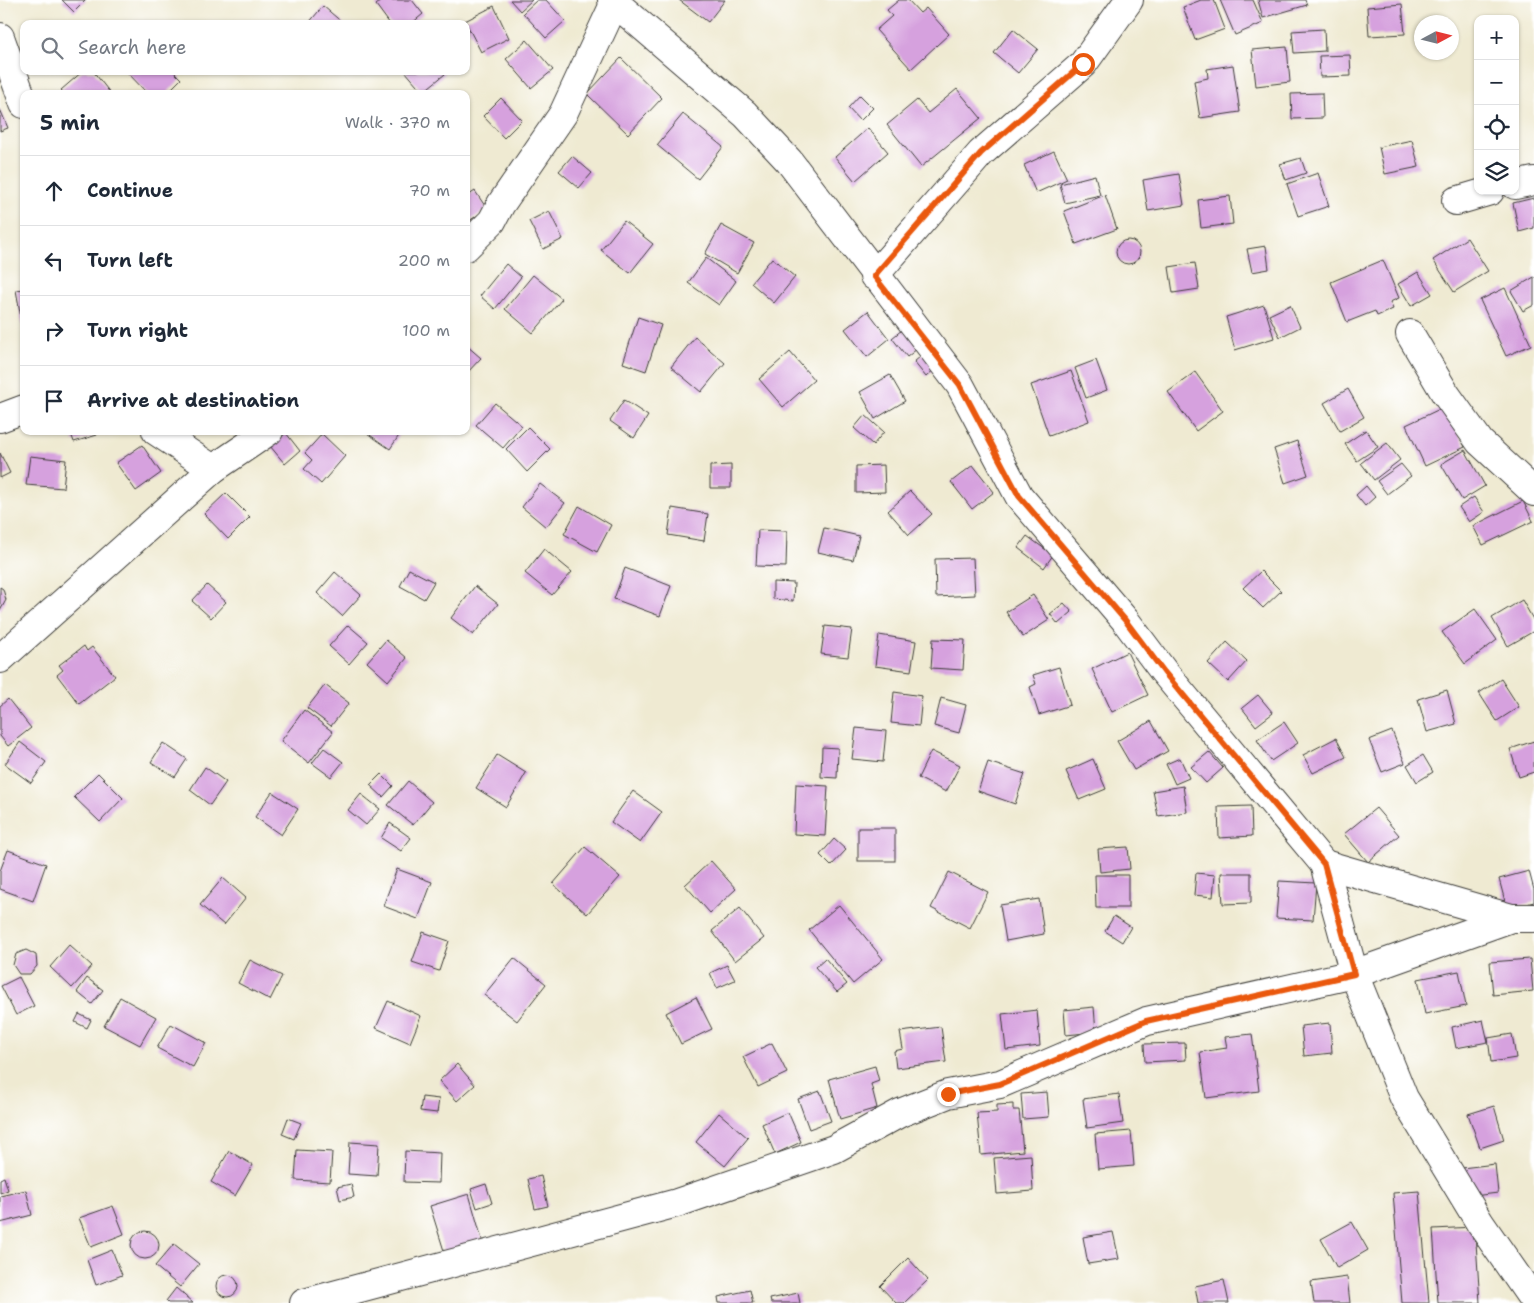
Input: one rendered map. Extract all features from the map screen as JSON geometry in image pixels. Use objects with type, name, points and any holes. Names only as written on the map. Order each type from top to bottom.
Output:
[{"type":"street","points":[[874,276],[981,153],[1083,64],[1129,0]]},
{"type":"street","points":[[470,243],[492,221],[563,114],[615,1],[745,114],[789,161],[874,276],[960,385],[1019,496],[1125,620],[1164,672],[1324,864],[1354,974],[1404,1098],[1480,1223],[1534,1301]]},
{"type":"street","points":[[0,37],[20,93]]},
{"type":"street","points":[[1519,184],[1534,181]]},
{"type":"street","points":[[1456,201],[1476,195]]},
{"type":"street","points":[[1410,334],[1444,393],[1480,442],[1534,492]]},
{"type":"street","points":[[0,418],[20,411]]},
{"type":"street","points":[[162,435],[213,469]]},
{"type":"street","points":[[0,659],[213,469],[263,435]]},
{"type":"street","points":[[1324,864],[1522,918]]},
{"type":"street","points":[[304,1303],[677,1204],[834,1150],[900,1113],[948,1094],[1000,1084],[1146,1021],[1354,974],[1522,918]]},
{"type":"building","points":[[62,0],[86,0],[74,12]]},
{"type":"building","points":[[382,0],[412,0],[423,14],[416,20],[387,20],[376,5]]},
{"type":"building","points":[[510,0],[532,0],[520,11]]},
{"type":"building","points":[[537,0],[546,0],[565,21],[546,38],[523,13]]},
{"type":"building","points":[[679,0],[725,0],[708,22]]},
{"type":"building","points":[[899,0],[908,0],[920,13],[926,8],[949,34],[911,69],[876,30],[892,16],[887,10]]},
{"type":"building","points":[[1201,0],[1214,0],[1225,29],[1195,40],[1183,7]]},
{"type":"building","points":[[1220,0],[1253,0],[1263,23],[1235,35]]},
{"type":"building","points":[[1258,0],[1305,0],[1307,5],[1263,18]]},
{"type":"building","points":[[1402,4],[1405,34],[1369,36],[1367,7]]},
{"type":"building","points":[[323,6],[339,20],[311,20]]},
{"type":"building","points":[[494,6],[509,38],[481,52],[470,31],[470,20],[467,20]]},
{"type":"building","points":[[1013,29],[1038,49],[1018,73],[994,53]]},
{"type":"building","points":[[1324,29],[1325,51],[1294,53],[1292,31]]},
{"type":"building","points":[[527,40],[553,70],[531,88],[506,59]]},
{"type":"building","points":[[1287,47],[1290,82],[1256,86],[1252,50]]},
{"type":"building","points":[[1350,55],[1351,76],[1320,77],[1319,56]]},
{"type":"building","points":[[621,58],[662,98],[628,134],[587,94]]},
{"type":"building","points":[[1233,65],[1240,112],[1200,118],[1194,81],[1208,78],[1207,69]]},
{"type":"building","points":[[78,75],[96,75],[108,90],[61,90]]},
{"type":"building","points":[[130,75],[177,75],[181,79],[170,90],[144,90]]},
{"type":"building","points":[[408,75],[444,75],[425,90],[421,90]]},
{"type":"building","points":[[957,89],[981,118],[921,167],[887,125],[917,100],[928,113]]},
{"type":"building","points":[[1322,93],[1323,118],[1292,119],[1291,94]]},
{"type":"building","points":[[860,95],[873,108],[860,121],[848,108]]},
{"type":"building","points":[[501,98],[522,120],[504,138],[483,116]]},
{"type":"building","points":[[0,109],[8,128],[0,131]]},
{"type":"building","points":[[683,114],[723,147],[698,179],[657,145]]},
{"type":"building","points":[[868,128],[888,152],[855,181],[835,157]]},
{"type":"building","points":[[1412,140],[1419,167],[1385,174],[1379,147]]},
{"type":"building","points":[[1054,151],[1067,179],[1036,193],[1024,165]]},
{"type":"building","points":[[572,156],[592,173],[579,188],[559,171]]},
{"type":"building","points":[[1301,158],[1306,173],[1286,180],[1280,164]]},
{"type":"building","points":[[1318,173],[1329,206],[1298,216],[1287,184]]},
{"type":"building","points":[[1179,174],[1184,205],[1148,211],[1143,180]]},
{"type":"building","points":[[1095,175],[1100,195],[1065,203],[1060,184]]},
{"type":"building","points":[[475,191],[487,209],[470,220],[470,194]]},
{"type":"building","points":[[1105,195],[1117,229],[1076,244],[1064,211]]},
{"type":"building","points":[[1230,196],[1233,224],[1201,228],[1198,200]]},
{"type":"building","points":[[1534,198],[1534,228],[1519,232],[1513,203]]},
{"type":"building","points":[[549,211],[563,239],[543,249],[529,221]]},
{"type":"building","points":[[624,221],[653,244],[630,273],[601,250]]},
{"type":"building","points":[[721,225],[754,243],[737,273],[705,254]]},
{"type":"building","points":[[1467,238],[1488,271],[1454,292],[1433,260]]},
{"type":"building","points":[[1128,240],[1137,243],[1140,252],[1137,261],[1128,264],[1119,261],[1116,252],[1119,243]]},
{"type":"building","points":[[1266,246],[1269,269],[1252,272],[1247,249]]},
{"type":"building","points":[[706,258],[736,281],[719,305],[688,283]]},
{"type":"building","points":[[772,258],[795,277],[774,303],[751,283]]},
{"type":"building","points":[[1383,260],[1399,298],[1390,302],[1393,309],[1377,316],[1375,311],[1347,322],[1331,282]]},
{"type":"building","points":[[1195,263],[1199,289],[1173,293],[1169,267]]},
{"type":"building","points":[[506,264],[521,277],[495,309],[480,296]]},
{"type":"building","points":[[1418,272],[1432,294],[1411,306],[1398,284]]},
{"type":"building","points":[[533,275],[562,299],[533,333],[505,309]]},
{"type":"building","points":[[1534,277],[1534,305],[1523,311],[1511,291]]},
{"type":"building","points":[[1505,288],[1531,345],[1506,356],[1480,300]]},
{"type":"building","points":[[16,290],[20,290],[20,312]]},
{"type":"building","points":[[1264,305],[1274,338],[1235,350],[1226,317]]},
{"type":"building","points":[[1290,305],[1300,327],[1280,337],[1269,315]]},
{"type":"building","points":[[868,311],[889,339],[867,357],[845,329]]},
{"type":"building","points":[[638,317],[661,325],[646,371],[623,363]]},
{"type":"building","points":[[908,325],[923,344],[907,357],[892,338]]},
{"type":"building","points":[[695,337],[725,363],[701,392],[671,367]]},
{"type":"building","points":[[470,348],[481,358],[470,370]]},
{"type":"building","points":[[927,351],[939,365],[926,377],[914,362]]},
{"type":"building","points":[[790,352],[814,380],[783,407],[759,379]]},
{"type":"building","points":[[1096,360],[1107,390],[1086,398],[1075,368]]},
{"type":"building","points":[[1071,371],[1089,421],[1049,436],[1031,385]]},
{"type":"building","points":[[1195,372],[1223,411],[1196,431],[1168,392]]},
{"type":"building","points":[[890,375],[905,401],[875,419],[860,392]]},
{"type":"building","points":[[1348,389],[1364,417],[1340,431],[1324,403]]},
{"type":"building","points":[[624,400],[648,416],[634,438],[610,421]]},
{"type":"building","points":[[495,403],[522,426],[503,448],[476,425]]},
{"type":"building","points":[[1446,406],[1465,447],[1425,466],[1406,425]]},
{"type":"building","points":[[865,415],[884,432],[873,445],[854,428]]},
{"type":"building","points":[[528,427],[550,449],[527,472],[506,449]]},
{"type":"building","points":[[1366,430],[1378,447],[1357,461],[1345,444]]},
{"type":"building","points":[[71,435],[97,435],[74,442]]},
{"type":"building","points":[[284,435],[288,435],[300,451],[285,464],[270,446]]},
{"type":"building","points":[[323,435],[345,456],[321,484],[304,469],[312,460],[305,453]]},
{"type":"building","points":[[370,435],[399,435],[390,449]]},
{"type":"building","points":[[1297,441],[1308,475],[1285,483],[1274,449]]},
{"type":"building","points":[[1387,443],[1400,460],[1374,480],[1361,463]]},
{"type":"building","points":[[142,445],[161,473],[136,491],[116,463]]},
{"type":"building","points":[[1465,450],[1485,486],[1462,500],[1441,464]]},
{"type":"building","points":[[0,453],[10,473],[0,478]]},
{"type":"building","points":[[30,456],[66,460],[63,488],[26,485]]},
{"type":"building","points":[[1401,464],[1411,476],[1387,494],[1377,481]]},
{"type":"building","points":[[731,465],[731,488],[710,488],[710,466]]},
{"type":"building","points":[[884,465],[885,492],[856,493],[856,466]]},
{"type":"building","points":[[973,465],[994,492],[972,509],[951,482]]},
{"type":"building","points":[[540,484],[565,503],[546,527],[522,507]]},
{"type":"building","points":[[1366,486],[1375,497],[1365,506],[1356,495]]},
{"type":"building","points":[[910,491],[932,514],[909,535],[888,511]]},
{"type":"building","points":[[226,493],[250,517],[228,539],[204,514]]},
{"type":"building","points":[[1474,497],[1484,512],[1469,522],[1459,507]]},
{"type":"building","points":[[1523,501],[1533,521],[1483,545],[1473,526]]},
{"type":"building","points":[[579,506],[611,525],[597,552],[564,534]]},
{"type":"building","points":[[672,508],[708,514],[704,541],[668,535]]},
{"type":"building","points":[[824,528],[859,536],[853,560],[818,552]]},
{"type":"building","points":[[758,530],[787,531],[786,567],[756,566]]},
{"type":"building","points":[[1027,536],[1053,555],[1044,568],[1018,548]]},
{"type":"building","points":[[544,549],[572,572],[552,595],[525,573]]},
{"type":"building","points":[[973,558],[975,595],[936,597],[935,559]]},
{"type":"building","points":[[625,568],[671,586],[660,616],[614,599]]},
{"type":"building","points":[[409,569],[434,582],[424,599],[400,586]]},
{"type":"building","points":[[1261,571],[1281,591],[1263,608],[1243,588]]},
{"type":"building","points":[[335,572],[361,595],[342,616],[317,593]]},
{"type":"building","points":[[773,582],[794,583],[793,601],[773,599]]},
{"type":"building","points":[[207,585],[226,602],[211,618],[192,601]]},
{"type":"building","points":[[475,586],[498,604],[473,635],[451,618]]},
{"type":"building","points":[[0,587],[3,589],[6,600],[0,611]]},
{"type":"building","points":[[1033,595],[1049,620],[1023,637],[1006,612]]},
{"type":"building","points":[[1522,600],[1534,621],[1534,631],[1508,646],[1492,618]]},
{"type":"building","points":[[1064,603],[1072,612],[1058,624],[1050,614]]},
{"type":"building","points":[[1475,609],[1497,640],[1465,664],[1442,632]]},
{"type":"building","points":[[348,625],[368,642],[349,664],[329,646]]},
{"type":"building","points":[[825,626],[852,629],[848,657],[821,654]]},
{"type":"building","points":[[879,635],[916,641],[911,671],[875,666]]},
{"type":"building","points":[[933,639],[965,640],[963,670],[931,668]]},
{"type":"building","points":[[386,640],[407,658],[388,681],[367,662]]},
{"type":"building","points":[[1227,642],[1247,661],[1228,682],[1208,663]]},
{"type":"building","points":[[84,646],[87,651],[92,647],[115,676],[79,704],[57,675],[63,670],[59,665]]},
{"type":"building","points":[[1127,652],[1148,695],[1112,712],[1092,669]]},
{"type":"building","points":[[1059,667],[1070,705],[1039,715],[1030,687],[1036,684],[1033,675]]},
{"type":"building","points":[[1501,679],[1519,707],[1497,721],[1479,693]]},
{"type":"building","points":[[325,685],[349,703],[331,726],[307,708]]},
{"type":"building","points":[[1447,690],[1456,724],[1427,732],[1418,699]]},
{"type":"building","points":[[894,692],[922,696],[919,726],[891,723]]},
{"type":"building","points":[[1258,695],[1273,713],[1256,726],[1242,708]]},
{"type":"building","points":[[941,698],[966,705],[959,733],[934,726]]},
{"type":"building","points":[[8,699],[31,728],[8,746],[0,736],[0,706]]},
{"type":"building","points":[[304,710],[333,732],[309,763],[281,741]]},
{"type":"building","points":[[1151,721],[1168,751],[1134,770],[1117,741]]},
{"type":"building","points":[[1284,722],[1298,743],[1271,761],[1257,740]]},
{"type":"building","points":[[856,728],[886,731],[883,762],[852,759]]},
{"type":"building","points":[[1392,731],[1405,763],[1382,772],[1369,740]]},
{"type":"building","points":[[1336,738],[1346,757],[1313,773],[1303,755]]},
{"type":"building","points":[[1534,741],[1534,772],[1519,777],[1510,749]]},
{"type":"building","points":[[20,742],[46,762],[31,783],[5,764]]},
{"type":"building","points":[[163,743],[187,759],[175,777],[151,762]]},
{"type":"building","points":[[822,747],[838,748],[837,778],[821,777]]},
{"type":"building","points":[[324,748],[343,762],[331,777],[312,763]]},
{"type":"building","points":[[931,751],[960,765],[946,792],[918,778]]},
{"type":"building","points":[[1209,752],[1223,768],[1206,783],[1191,767]]},
{"type":"building","points":[[497,755],[526,773],[506,807],[476,788]]},
{"type":"building","points":[[1423,755],[1433,772],[1417,782],[1407,765]]},
{"type":"building","points":[[1180,758],[1189,778],[1175,784],[1166,764]]},
{"type":"building","points":[[1093,759],[1106,789],[1079,800],[1066,771]]},
{"type":"building","points":[[988,762],[1025,774],[1015,804],[978,791]]},
{"type":"building","points":[[205,767],[226,782],[210,805],[190,790]]},
{"type":"building","points":[[98,773],[123,798],[100,822],[74,797]]},
{"type":"building","points":[[381,774],[393,786],[383,797],[370,785]]},
{"type":"building","points":[[408,781],[432,802],[413,825],[388,805]]},
{"type":"building","points":[[796,784],[828,786],[825,836],[794,834]]},
{"type":"building","points":[[1183,786],[1187,812],[1158,816],[1153,791]]},
{"type":"building","points":[[633,791],[662,812],[640,843],[611,822]]},
{"type":"building","points":[[272,792],[298,809],[281,835],[255,817]]},
{"type":"building","points":[[361,794],[380,809],[366,825],[348,810]]},
{"type":"building","points":[[1251,806],[1252,836],[1219,838],[1218,807]]},
{"type":"building","points":[[1376,808],[1399,835],[1368,862],[1344,834]]},
{"type":"building","points":[[390,823],[411,838],[401,851],[381,838]]},
{"type":"building","points":[[858,828],[895,828],[895,861],[858,861]]},
{"type":"building","points":[[834,839],[846,850],[831,866],[820,855]]},
{"type":"building","points":[[585,847],[620,877],[587,914],[553,884]]},
{"type":"building","points":[[1128,847],[1130,869],[1100,872],[1098,849]]},
{"type":"building","points":[[8,850],[46,864],[33,901],[0,889],[0,871]]},
{"type":"building","points":[[711,861],[736,889],[710,913],[685,885]]},
{"type":"building","points":[[397,869],[432,882],[418,919],[383,906]]},
{"type":"building","points":[[1529,871],[1534,890],[1534,902],[1507,909],[1499,879]]},
{"type":"building","points":[[949,872],[988,892],[970,928],[931,908]]},
{"type":"building","points":[[1196,873],[1215,875],[1213,897],[1194,895]]},
{"type":"building","points":[[1221,873],[1251,873],[1251,903],[1223,904]]},
{"type":"building","points":[[1095,875],[1128,875],[1128,908],[1096,908]]},
{"type":"building","points":[[223,878],[246,898],[224,925],[200,905]]},
{"type":"building","points":[[1279,881],[1316,883],[1313,920],[1276,918]]},
{"type":"building","points":[[1039,899],[1044,934],[1006,941],[1000,905]]},
{"type":"building","points":[[839,905],[883,959],[853,984],[809,930]]},
{"type":"building","points":[[740,908],[764,938],[735,961],[712,931]]},
{"type":"building","points":[[1114,916],[1131,927],[1122,942],[1105,931]]},
{"type":"building","points":[[423,932],[449,941],[439,971],[412,962]]},
{"type":"building","points":[[69,945],[92,966],[72,988],[50,967]]},
{"type":"building","points":[[26,950],[36,955],[37,966],[30,974],[19,974],[13,965],[16,954]]},
{"type":"building","points":[[514,958],[546,984],[517,1021],[484,995]]},
{"type":"building","points":[[825,958],[847,984],[837,992],[815,967]]},
{"type":"building","points":[[1530,959],[1533,991],[1493,995],[1490,962]]},
{"type":"building","points":[[250,960],[282,976],[270,1000],[238,983]]},
{"type":"building","points":[[727,965],[735,980],[717,988],[710,973]]},
{"type":"building","points":[[1459,971],[1466,1006],[1425,1014],[1418,979]]},
{"type":"building","points":[[19,977],[34,1006],[16,1015],[1,986]]},
{"type":"building","points":[[87,978],[103,990],[92,1004],[77,992]]},
{"type":"building","points":[[120,997],[156,1017],[140,1045],[104,1026]]},
{"type":"building","points":[[696,997],[712,1029],[681,1044],[666,1013]]},
{"type":"building","points":[[388,1001],[421,1016],[410,1043],[376,1028]]},
{"type":"building","points":[[1094,1007],[1096,1032],[1066,1035],[1064,1010]]},
{"type":"building","points":[[1037,1010],[1040,1046],[1006,1050],[1002,1014]]},
{"type":"building","points":[[79,1014],[91,1020],[87,1028],[75,1022]]},
{"type":"building","points":[[1483,1020],[1488,1042],[1456,1048],[1452,1027]]},
{"type":"building","points":[[1330,1023],[1332,1053],[1304,1056],[1301,1026]]},
{"type":"building","points":[[171,1024],[206,1043],[193,1067],[157,1048]]},
{"type":"building","points":[[941,1027],[946,1062],[896,1068],[894,1051],[903,1049],[900,1032]]},
{"type":"building","points":[[1252,1034],[1259,1091],[1206,1098],[1200,1052],[1227,1048],[1225,1037]]},
{"type":"building","points":[[1512,1034],[1516,1058],[1491,1062],[1488,1038]]},
{"type":"building","points":[[772,1043],[787,1073],[758,1087],[743,1057]]},
{"type":"building","points":[[1185,1043],[1186,1060],[1145,1062],[1144,1044]]},
{"type":"building","points":[[457,1064],[475,1085],[457,1101],[439,1081]]},
{"type":"building","points":[[875,1066],[879,1081],[871,1084],[877,1108],[840,1119],[829,1079]]},
{"type":"building","points":[[820,1091],[831,1121],[809,1129],[798,1099]]},
{"type":"building","points":[[1047,1092],[1049,1117],[1023,1119],[1021,1094]]},
{"type":"building","points":[[1119,1094],[1123,1123],[1087,1128],[1083,1099]]},
{"type":"building","points":[[422,1097],[439,1099],[437,1113],[420,1111]]},
{"type":"building","points":[[1013,1104],[1013,1110],[1019,1110],[1023,1151],[981,1155],[977,1113],[997,1112],[997,1105]]},
{"type":"building","points":[[1494,1106],[1504,1140],[1480,1148],[1468,1114]]},
{"type":"building","points":[[788,1112],[801,1142],[775,1154],[762,1124]]},
{"type":"building","points":[[719,1113],[748,1138],[725,1166],[696,1142]]},
{"type":"building","points":[[288,1118],[301,1123],[294,1139],[282,1134]]},
{"type":"building","points":[[1131,1131],[1134,1166],[1098,1169],[1095,1134]]},
{"type":"building","points":[[350,1142],[379,1144],[377,1176],[348,1174]]},
{"type":"building","points":[[297,1150],[332,1152],[330,1182],[295,1180]]},
{"type":"building","points":[[229,1151],[253,1165],[235,1196],[211,1182]]},
{"type":"building","points":[[405,1151],[440,1153],[439,1183],[404,1182]]},
{"type":"building","points":[[1031,1155],[1033,1191],[997,1194],[994,1158]]},
{"type":"building","points":[[1495,1164],[1498,1193],[1465,1197],[1462,1168]]},
{"type":"building","points":[[541,1176],[548,1206],[535,1209],[528,1179]]},
{"type":"building","points":[[4,1177],[8,1190],[0,1193],[0,1179]]},
{"type":"building","points":[[351,1184],[354,1197],[340,1200],[337,1187]]},
{"type":"building","points":[[486,1184],[492,1203],[477,1208],[471,1189]]},
{"type":"building","points":[[26,1190],[32,1215],[0,1223],[0,1196]]},
{"type":"building","points":[[1419,1191],[1429,1303],[1402,1303],[1393,1193]]},
{"type":"building","points":[[469,1194],[483,1243],[445,1254],[430,1206]]},
{"type":"building","points":[[113,1206],[124,1234],[91,1247],[79,1218]]},
{"type":"building","points":[[1352,1222],[1368,1250],[1337,1268],[1321,1239]]},
{"type":"building","points":[[1475,1227],[1480,1303],[1438,1303],[1433,1229]]},
{"type":"building","points":[[145,1231],[155,1235],[159,1245],[155,1255],[145,1259],[135,1255],[131,1245],[135,1235]]},
{"type":"building","points":[[1113,1232],[1119,1259],[1088,1264],[1083,1237]]},
{"type":"building","points":[[174,1244],[199,1264],[180,1287],[155,1266]]},
{"type":"building","points":[[112,1250],[122,1275],[96,1285],[87,1260]]},
{"type":"building","points":[[908,1258],[928,1280],[904,1303],[896,1303],[880,1286]]},
{"type":"building","points":[[227,1275],[235,1278],[238,1286],[235,1294],[227,1297],[219,1294],[216,1286],[219,1278]]},
{"type":"building","points":[[1347,1277],[1350,1303],[1314,1303],[1311,1282]]},
{"type":"building","points":[[1224,1280],[1229,1303],[1198,1303],[1195,1286]]},
{"type":"building","points":[[176,1288],[193,1303],[168,1303],[166,1301]]},
{"type":"building","points":[[750,1290],[753,1303],[719,1303],[718,1297]]},
{"type":"building","points":[[798,1293],[800,1303],[771,1303],[770,1299]]},
{"type":"route","points":[[948,1094],[1000,1084],[1146,1021],[1354,974],[1324,864],[1164,672],[1125,620],[1019,496],[960,385],[874,276],[981,153],[1083,64]]}]
